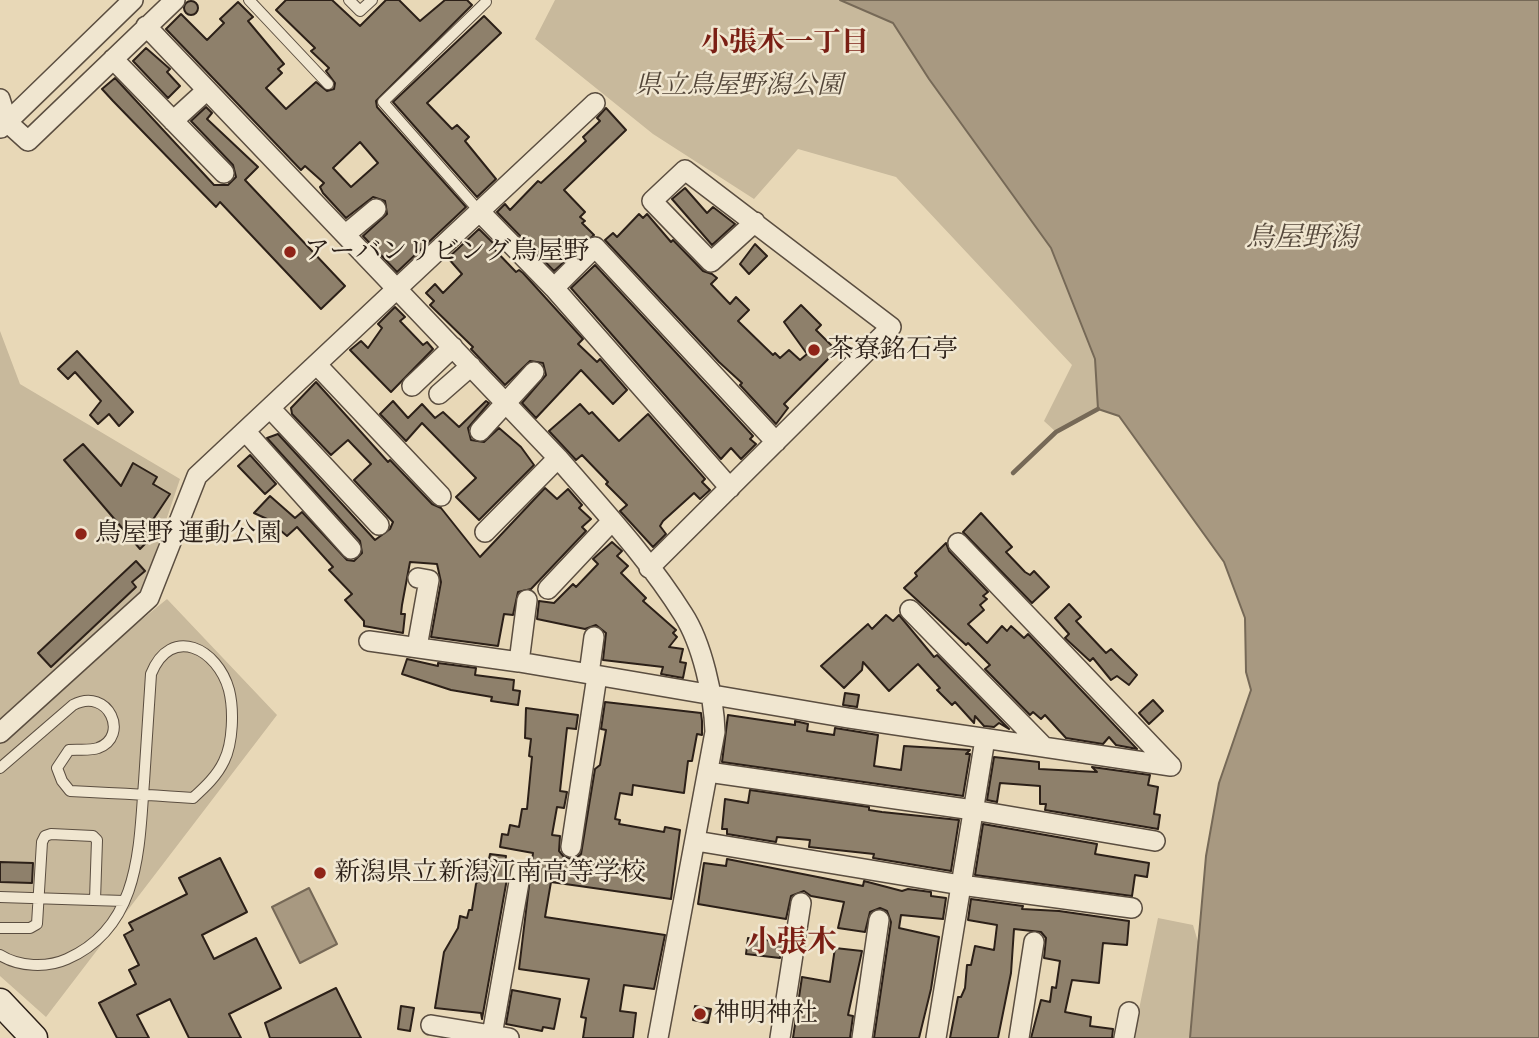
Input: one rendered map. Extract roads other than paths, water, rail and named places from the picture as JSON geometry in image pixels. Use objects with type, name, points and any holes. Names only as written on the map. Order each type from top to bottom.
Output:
[{"type":"street","points":[[4,125],[134,0]]},
{"type":"street","points":[[0,99],[4,125],[28,141],[174,0]]},
{"type":"street","points":[[146,26],[558,458],[612,521],[685,616],[715,696],[716,732],[657,1038]]},
{"type":"street","points":[[113,59],[223,173]]},
{"type":"street","points":[[173,121],[207,90]]},
{"type":"street","points":[[0,733],[149,597],[197,476],[318,366],[595,103]]},
{"type":"street","points":[[649,568],[891,327],[755,222],[685,170],[652,201],[711,262],[755,222]]},
{"type":"street","points":[[346,234],[376,209]]},
{"type":"street","points":[[480,211],[554,288],[730,488]]},
{"type":"street","points":[[554,288],[595,247],[776,442]]},
{"type":"street","points":[[412,386],[453,347]]},
{"type":"street","points":[[318,366],[441,496]]},
{"type":"street","points":[[439,394],[471,366]]},
{"type":"street","points":[[481,431],[534,372]]},
{"type":"street","points":[[270,408],[379,525]]},
{"type":"street","points":[[246,432],[351,549]]},
{"type":"street","points":[[485,532],[558,458]]},
{"type":"street","points":[[548,589],[612,521]]},
{"type":"street","points":[[369,641],[519,662],[715,696],[1171,766],[958,543]]},
{"type":"street","points":[[416,647],[429,580],[418,578]]},
{"type":"street","points":[[519,662],[527,600]]},
{"type":"street","points":[[910,610],[1044,747]]},
{"type":"street","points":[[571,847],[593,675],[594,637]]},
{"type":"street","points":[[936,1038],[985,738]]},
{"type":"street","points":[[708,772],[974,810],[1155,841]]},
{"type":"street","points":[[696,841],[961,885],[1132,908]]},
{"type":"street","points":[[431,1025],[501,1036],[522,871]]},
{"type":"street","points":[[780,1038],[801,903]]},
{"type":"street","points":[[862,1038],[879,920]]},
{"type":"street","points":[[1020,1038],[1034,942]]},
{"type":"street","points":[[0,1002],[34,1038]]},
{"type":"street","points":[[1124,1038],[1129,1012]]},
{"type":"lane","points":[[249,0],[328,84]]},
{"type":"lane","points":[[349,0],[360,11],[372,0]]},
{"type":"lane","points":[[480,211],[383,102],[486,2]]},
{"type":"lane","points":[[0,768],[85,699],[97,701],[106,708],[113,718],[113,732],[107,741],[97,748],[69,750],[57,768],[62,781],[71,791],[143,795],[192,798],[213,779],[225,759],[231,716],[229,691],[211,660],[199,649],[182,645],[170,648],[158,656],[151,674],[143,795],[139,860],[124,901],[100,938],[58,963],[33,964],[0,955]]},
{"type":"lane","points":[[0,928],[30,929],[37,924],[42,842],[45,836],[51,834],[93,836],[97,840],[95,900]]},
{"type":"lane","points":[[0,897],[124,901]]},
{"type":"water","name":"鳥屋野潟","points":[[840,0],[1539,0],[1539,1038],[1190,1038],[1206,856],[1219,783],[1251,690],[1246,672],[1245,618],[1224,562],[1119,416],[1098,409],[1095,359],[1051,248],[929,79],[893,23]]},
{"type":"water","points":[[309,888],[337,944],[300,963],[272,907]]},
{"type":"waterway","points":[[1013,473],[1056,432],[1098,409]]},
{"type":"place","name":"アーバンリビング鳥屋野","points":[[290,252]]},
{"type":"place","name":"茶寮銘石亭","points":[[814,350]]},
{"type":"place","name":"鳥屋野 運動公園","points":[[81,534]]},
{"type":"place","name":"新潟県立新潟江南高等学校","points":[[320,873]]},
{"type":"place","name":"神明神社","points":[[700,1014]]},
{"type":"district","name":"小張木一丁目","points":[[785,43]]},
{"type":"district","name":"小張木","points":[[792,943]]},
{"type":"park label","name":"県立鳥屋野潟公園","points":[[739,86]]}]
